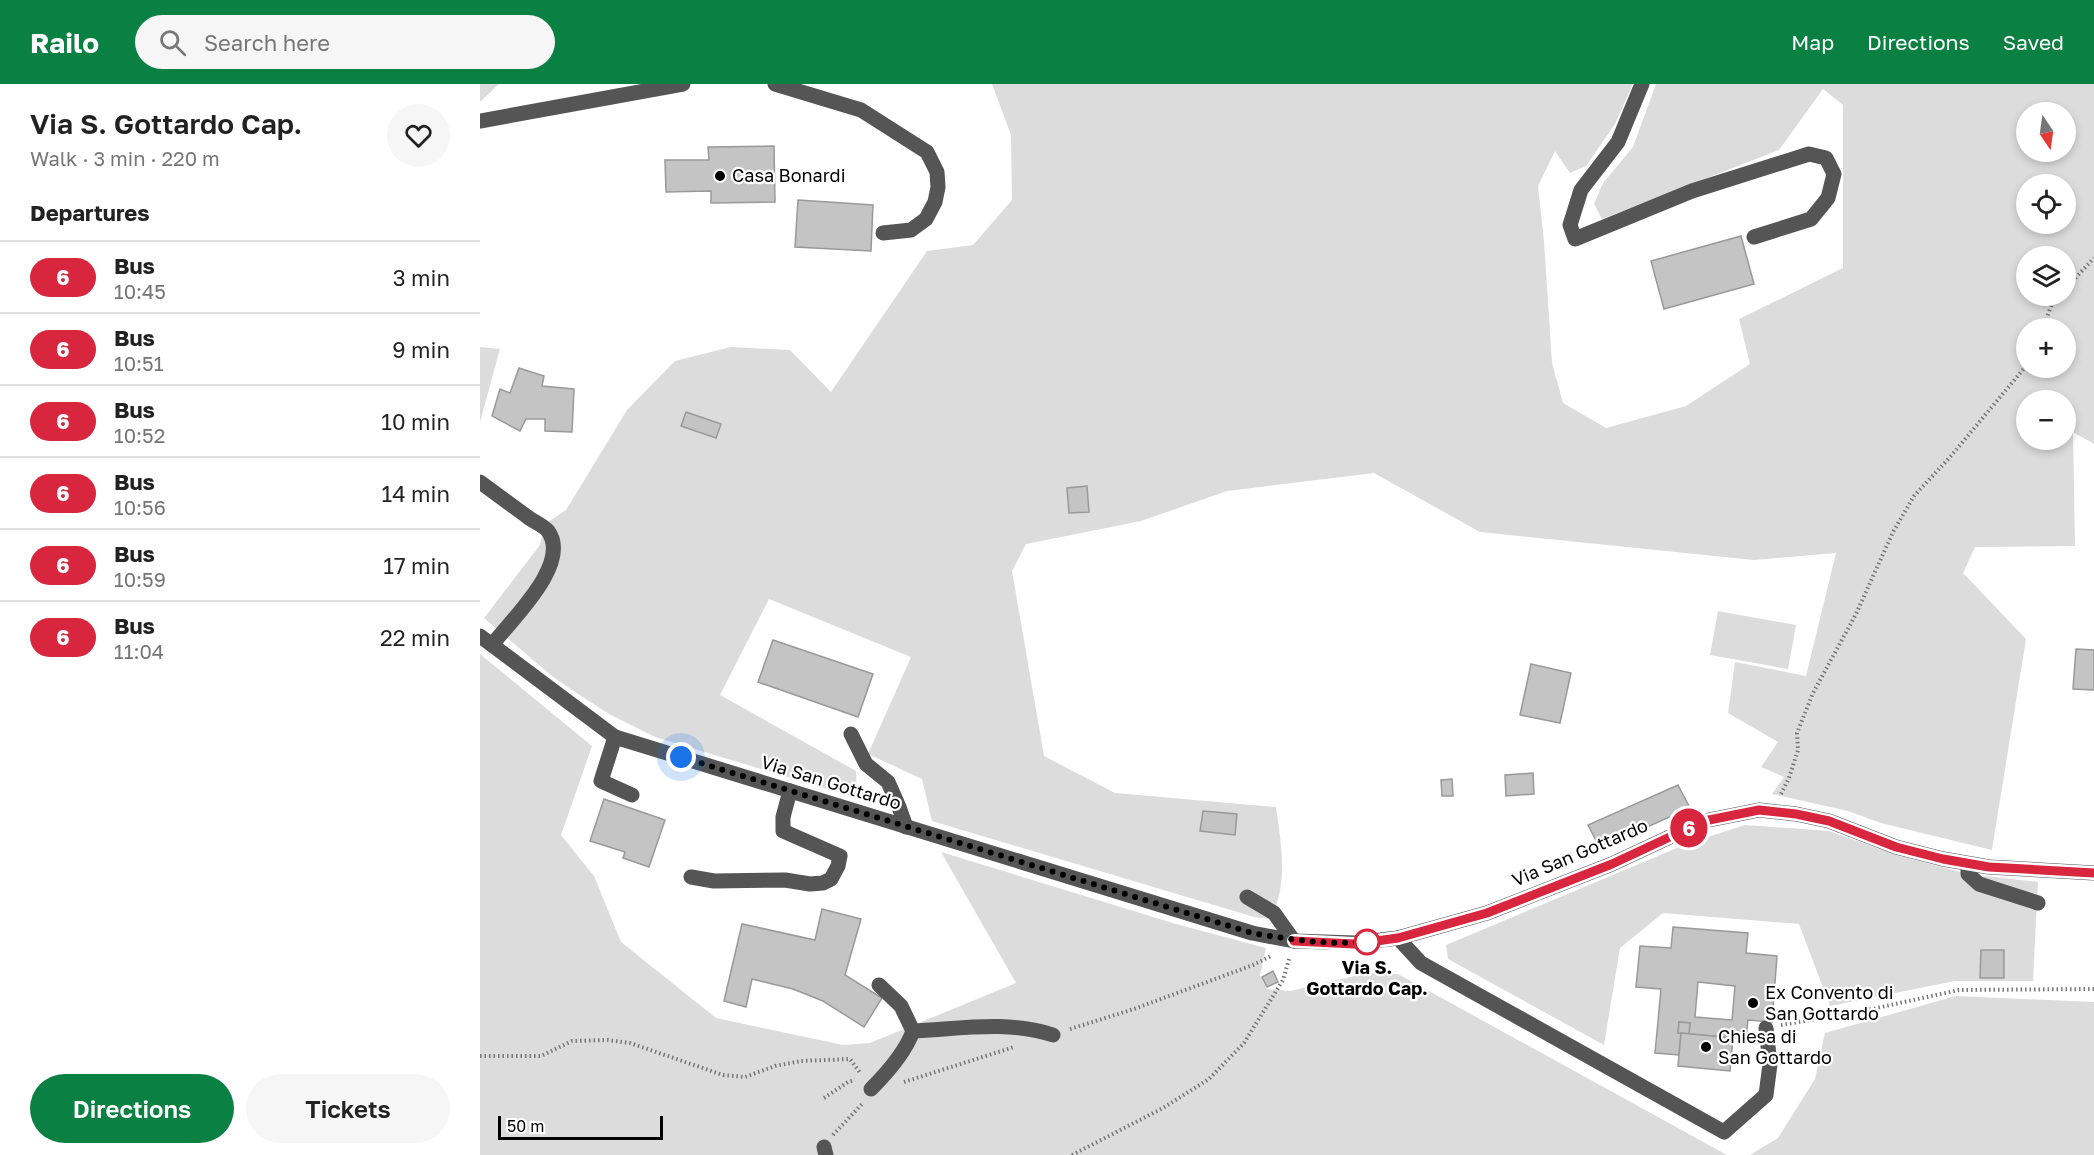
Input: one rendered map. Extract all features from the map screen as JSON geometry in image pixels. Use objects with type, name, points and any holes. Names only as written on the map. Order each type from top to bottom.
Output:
[{"type":"street","points":[[480,121],[683,84]]},
{"type":"street","points":[[775,84],[861,110],[927,152],[937,172],[938,188],[935,202],[926,219],[912,230],[884,233]]},
{"type":"street","points":[[1642,84],[1618,142],[1581,190],[1570,225],[1575,239],[1703,188],[1809,154],[1826,158],[1834,174],[1828,198],[1811,219],[1754,237]]},
{"type":"street","name":"Via San Gottardo","points":[[480,482],[548,531],[554,546],[551,562],[536,594],[511,620],[486,640],[615,736],[1252,933],[1294,941],[1354,944],[1398,938],[1487,913],[1612,864],[1704,821],[1759,810],[1829,821],[1896,847],[1968,864],[2009,869],[2094,873]]},
{"type":"street","points":[[851,734],[866,764],[888,782],[906,826]]},
{"type":"street","points":[[615,736],[602,781],[632,795]]},
{"type":"street","points":[[691,877],[714,881],[785,880],[810,884],[823,883],[831,879],[838,867],[840,856],[783,831],[783,816],[790,791]]},
{"type":"street","points":[[1968,864],[1968,874],[1979,884],[2038,903]]},
{"type":"street","points":[[1247,897],[1274,913],[1294,941]]},
{"type":"street","points":[[1398,938],[1420,963],[1724,1132],[1766,1095],[1770,1064],[1766,1028]]},
{"type":"street","points":[[869,1094],[910,1042],[913,1031],[901,1006],[879,985]]},
{"type":"street","points":[[913,1031],[1014,1026],[1032,1028],[1053,1035]]},
{"type":"path","points":[[2076,277],[2094,258]]},
{"type":"path","points":[[1789,778],[1798,750],[1797,733],[1813,693],[1856,614],[1893,532],[1914,496],[1951,456],[2016,378]]},
{"type":"path","points":[[1053,1035],[1134,1009],[1252,965],[1277,953],[1294,941]]},
{"type":"path","points":[[1072,1155],[1163,1108],[1209,1079],[1244,1043],[1278,989],[1283,980],[1294,941]]},
{"type":"path","points":[[1766,1028],[1863,1011],[1959,990],[2094,989]]},
{"type":"path","points":[[480,1056],[541,1056],[572,1041],[608,1040],[630,1043],[723,1075],[745,1077],[776,1066],[801,1061],[850,1059]]},
{"type":"path","points":[[893,1085],[1018,1046]]},
{"type":"path","points":[[824,1098],[848,1082]]},
{"type":"path","points":[[825,1151],[839,1127],[869,1094]]},
{"type":"shaded area","points":[[480,84],[499,84],[480,102]]},
{"type":"shaded area","points":[[992,84],[1633,84],[1615,124],[1586,166],[1570,173],[1555,151],[1538,186],[1552,363],[1563,403],[1606,428],[1686,406],[1750,364],[1739,319],[1843,268],[1843,105],[1823,89],[1779,150],[1602,219],[1594,204],[1603,183],[1633,147],[1656,84],[2094,84],[2094,444],[2076,434],[2076,390],[2016,390],[2016,450],[2073,450],[2075,546],[1975,547],[1963,573],[2026,639],[1992,850],[1881,823],[1848,811],[1772,794],[1784,777],[1761,767],[1778,742],[1728,713],[1735,662],[1806,676],[1836,553],[1754,560],[1480,532],[1374,473],[1227,491],[1141,521],[1026,544],[1012,571],[1044,756],[1115,793],[1276,807],[1282,879],[1280,893],[1270,919],[1254,917],[932,821],[922,779],[868,754],[911,657],[769,599],[720,695],[856,771],[857,798],[655,737],[609,714],[552,676],[484,618],[540,545],[545,524],[566,510],[627,410],[675,361],[731,347],[790,350],[831,392],[927,251],[973,245],[1012,200],[1011,135]]},
{"type":"shaded area","points":[[480,347],[500,349],[480,422]]},
{"type":"shaded area","points":[[1718,611],[1796,625],[1788,669],[1710,655]]},
{"type":"shaded area","points":[[480,654],[592,746],[561,835],[594,876],[621,942],[716,1018],[843,1045],[870,1043],[1016,983],[941,852],[1176,924],[1266,948],[1260,975],[1267,989],[1290,991],[1368,973],[1398,974],[1727,1155],[480,1155]]},
{"type":"shaded area","points":[[1745,825],[1829,831],[1896,855],[1968,874],[2038,882],[2033,981],[1955,981],[1830,1006],[1799,924],[1663,913],[1620,948],[1604,1045],[1448,959],[1446,945],[1689,843]]},
{"type":"shaded area","points":[[1956,996],[2094,1002],[2094,1155],[1750,1155],[1778,1138],[1815,1079],[1825,1033]]},
{"type":"building","name":"Casa Bonardi","points":[[774,146],[775,202],[711,203],[711,191],[666,192],[665,160],[709,160],[708,147]]},
{"type":"building","points":[[798,200],[873,205],[871,251],[795,247]]},
{"type":"building","points":[[1741,236],[1754,284],[1664,309],[1651,261]]},
{"type":"building","points":[[519,368],[544,376],[542,386],[574,389],[572,432],[545,431],[545,419],[526,419],[520,431],[492,416],[500,389],[510,393]]},
{"type":"building","points":[[686,412],[721,424],[716,438],[681,426]]},
{"type":"building","points":[[1087,486],[1089,512],[1069,513],[1067,488]]},
{"type":"building","points":[[773,640],[873,674],[858,717],[758,682]]},
{"type":"building","points":[[2076,649],[2094,650],[2094,690],[2073,689]]},
{"type":"building","points":[[1531,664],[1571,673],[1560,723],[1520,715]]},
{"type":"building","points":[[1533,773],[1534,794],[1506,796],[1505,775]]},
{"type":"building","points":[[1452,779],[1453,796],[1442,796],[1441,780]]},
{"type":"building","points":[[1678,785],[1690,808],[1600,848],[1588,825]]},
{"type":"building","points":[[604,799],[665,820],[649,867],[623,858],[625,852],[590,841]]},
{"type":"building","points":[[1203,811],[1237,814],[1235,835],[1200,831]]},
{"type":"building","points":[[822,909],[861,919],[845,975],[882,998],[864,1027],[823,1001],[793,989],[752,979],[746,1007],[724,1001],[742,924],[815,940]]},
{"type":"building","name":"Ex Convento di San Gottardo","points":[[1673,927],[1748,933],[1746,953],[1777,956],[1772,1022],[1748,1020],[1746,1039],[1689,1034],[1690,1023],[1679,1022],[1678,1033],[1681,1033],[1679,1055],[1655,1053],[1661,989],[1636,987],[1640,946],[1671,948]],"holes":[[[1698,982],[1735,986],[1732,1020],[1695,1017]]]},
{"type":"building","points":[[1981,950],[2004,950],[2004,978],[1980,978]]},
{"type":"building","points":[[1273,971],[1278,982],[1267,987],[1262,977]]},
{"type":"building","points":[[1679,1022],[1690,1023],[1689,1034],[1678,1033]]},
{"type":"building","name":"Chiesa di San Gottardo","points":[[1681,1033],[1733,1038],[1730,1071],[1678,1066]]},
{"type":"bus line","name":"6","points":[[1294,941],[1354,944],[1398,938],[1487,913],[1612,864],[1704,821],[1759,810],[1829,821],[1896,847],[1943,859],[1989,867],[2094,873]]},
{"type":"place","name":"Casa Bonardi","points":[[720,176]]},
{"type":"place","name":"Via S. Gottardo Cap.","points":[[1367,942]]},
{"type":"place","name":"Ex Convento di San Gottardo","points":[[1753,1003]]},
{"type":"place","name":"Chiesa di San Gottardo","points":[[1706,1047]]},
{"type":"route","points":[[681,757],[1252,933],[1294,941],[1354,944],[1376,941],[1367,942]]}]
